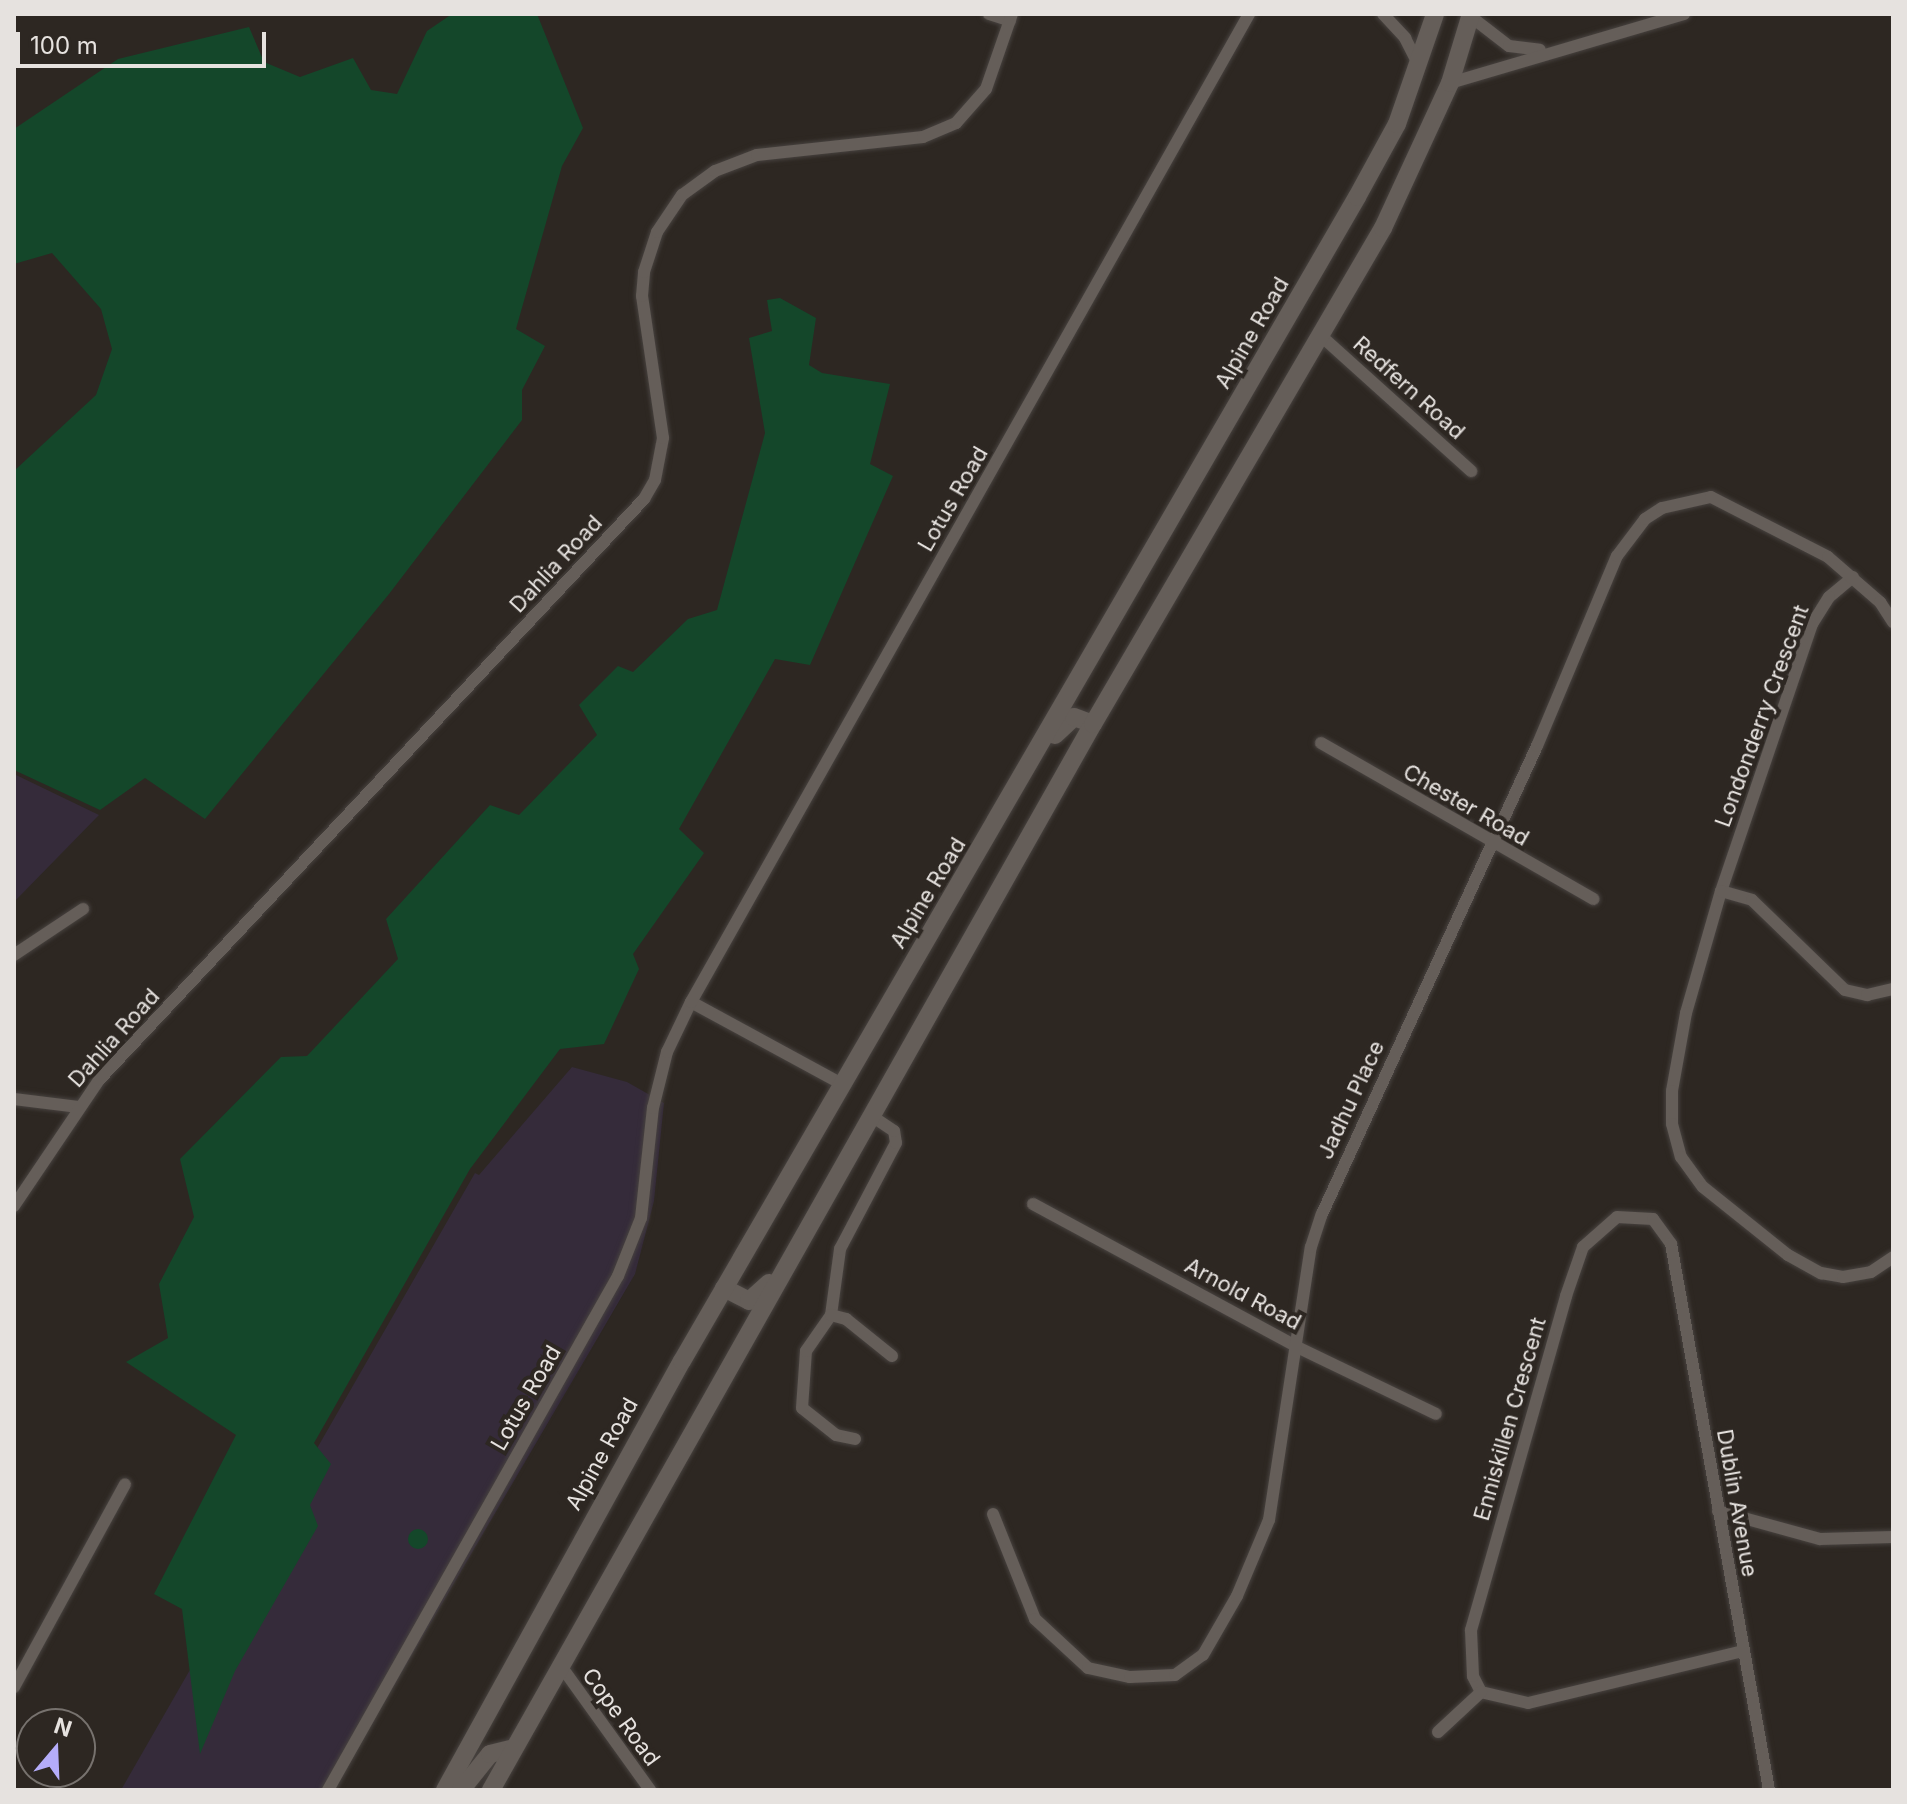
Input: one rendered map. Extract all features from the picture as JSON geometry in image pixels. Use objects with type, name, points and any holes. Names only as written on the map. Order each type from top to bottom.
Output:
[{"type":"main road","name":"Alpine Road","points":[[445,1790],[724,1288],[1357,197],[1420,68],[1435,14]]},
{"type":"main road","points":[[491,1790],[1093,724],[1383,228],[1450,83],[1470,15]]},
{"type":"main road","points":[[1036,754],[1074,717],[1093,724]]},
{"type":"main road","points":[[724,1288],[749,1301],[757,1296],[799,1243]]},
{"type":"main road","points":[[461,1790],[490,1754],[514,1748]]},
{"type":"street","points":[[989,14],[1011,17]]},
{"type":"street","name":"Lotus Road","points":[[328,1790],[628,1254],[641,1218],[655,1096],[667,1052],[691,1002],[1249,14]]},
{"type":"street","points":[[1383,14],[1405,38],[1420,68]]},
{"type":"street","points":[[1450,83],[1684,14]]},
{"type":"street","points":[[1470,15],[1520,51],[1555,50]]},
{"type":"street","name":"Dahlia Road","points":[[14,1206],[79,1107],[644,499],[655,480],[663,438],[642,296],[644,272],[657,232],[682,195],[715,171],[757,155],[923,137],[956,123],[986,89],[1011,17]]},
{"type":"street","name":"Redfern Road","points":[[1319,334],[1471,471]]},
{"type":"street","name":"Jadhu Place","points":[[993,1514],[1035,1619],[1078,1661],[1094,1671],[1130,1677],[1187,1670],[1216,1635],[1269,1520],[1311,1247],[1322,1214],[1493,844],[1608,575],[1645,519],[1683,499],[1721,500],[1828,557],[1853,577]]},
{"type":"street","points":[[1853,577],[1893,622]]},
{"type":"street","name":"Londonderry Crescent","points":[[1853,577],[1829,597],[1812,624],[1721,891],[1686,1013],[1672,1091],[1674,1139],[1703,1187],[1788,1255],[1821,1273],[1856,1276],[1893,1257]]},
{"type":"street","name":"Chester Road","points":[[1321,743],[1593,899]]},
{"type":"street","points":[[1721,891],[1752,900],[1845,990],[1867,995],[1893,989]]},
{"type":"street","points":[[14,955],[83,909]]},
{"type":"street","points":[[691,1002],[842,1084]]},
{"type":"street","points":[[14,1099],[79,1107]]},
{"type":"street","points":[[855,1439],[836,1435],[806,1412],[800,1401],[806,1351],[831,1315],[840,1249],[894,1154],[894,1131],[872,1116]]},
{"type":"street","name":"Arnold Road","points":[[1033,1204],[1297,1347],[1436,1414]]},
{"type":"street","name":"Enniskillen Crescent","points":[[1481,1692],[1471,1667],[1471,1630],[1577,1261],[1596,1231],[1617,1217],[1643,1216],[1661,1225]]},
{"type":"street","name":"Dublin Avenue","points":[[1661,1225],[1671,1244],[1769,1790]]},
{"type":"street","points":[[831,1315],[846,1319],[892,1356]]},
{"type":"street","points":[[14,1687],[125,1484]]},
{"type":"street","points":[[1718,1511],[1820,1539],[1893,1537]]},
{"type":"street","points":[[1438,1732],[1481,1692],[1528,1703],[1743,1651]]},
{"type":"street","name":"Cope Road","points":[[561,1666],[650,1790]]},
{"type":"shaded area","points":[[14,774],[99,815],[14,902]]},
{"type":"shaded area","points":[[572,1067],[627,1082],[664,1103],[654,1201],[635,1274],[333,1790],[121,1790],[475,1173],[479,1175]]},
{"type":"green space","points":[[452,14],[537,14],[583,128],[562,166],[516,329],[545,346],[522,390],[522,420],[389,594],[205,819],[145,778],[100,810],[14,770],[14,471],[96,395],[112,349],[101,309],[52,253],[14,264],[14,129],[118,59],[249,27],[264,62],[300,77],[353,58],[371,90],[397,94],[427,31]]},
{"type":"green space","points":[[780,298],[816,318],[809,365],[822,373],[890,384],[870,464],[893,476],[810,665],[775,659],[679,829],[704,853],[633,954],[639,969],[604,1044],[560,1049],[470,1169],[314,1443],[331,1464],[310,1505],[318,1526],[235,1671],[200,1754],[182,1609],[154,1594],[236,1435],[126,1362],[168,1338],[159,1284],[194,1217],[180,1159],[281,1057],[307,1056],[398,959],[386,919],[490,805],[519,815],[597,735],[579,705],[618,666],[633,672],[688,619],[717,610],[765,433],[749,338],[772,331],[767,300]]},
{"type":"green space","points":[[418,1529],[425,1532],[428,1539],[425,1546],[418,1549],[411,1546],[408,1539],[411,1532]]}]
